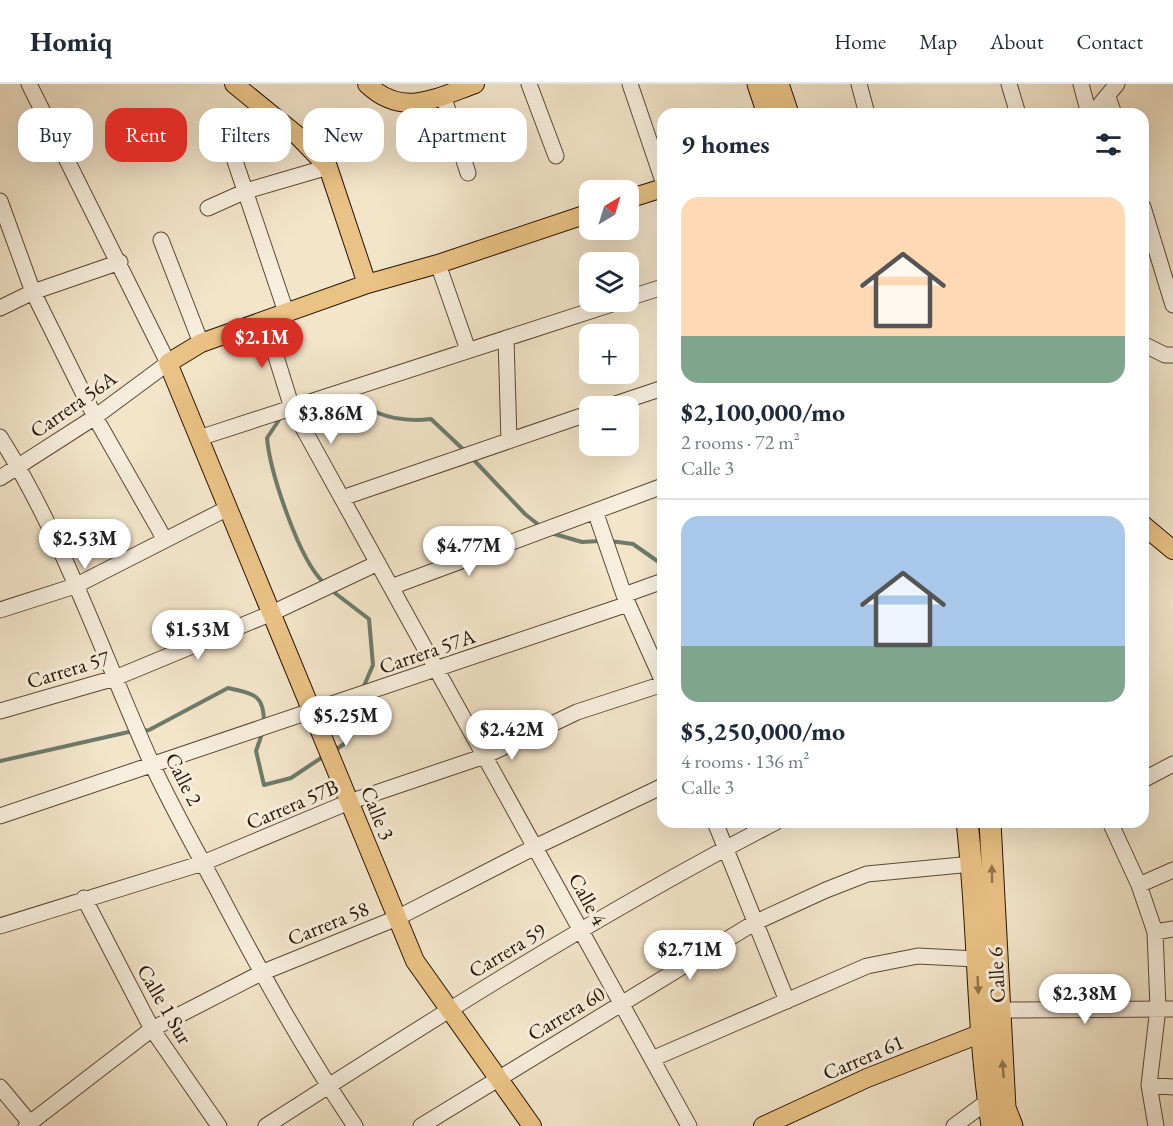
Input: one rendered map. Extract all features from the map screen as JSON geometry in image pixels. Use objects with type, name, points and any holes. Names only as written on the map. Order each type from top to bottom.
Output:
[{"type":"highway","points":[[758,84],[766,108]]},
{"type":"highway","points":[[778,84],[786,108]]},
{"type":"highway","name":"Calle 6","points":[[968,828],[982,1033],[992,1126]]},
{"type":"highway","name":"Calle 6","points":[[990,828],[998,1010],[1005,1108],[1012,1126]]},
{"type":"main road","points":[[234,84],[298,136],[328,167],[367,284]]},
{"type":"main road","points":[[368,84],[394,102],[421,103],[475,84]]},
{"type":"main road","points":[[639,196],[657,190]]},
{"type":"main road","points":[[168,363],[201,343],[286,312],[579,217]]},
{"type":"main road","name":"Calle 3","points":[[168,363],[415,961],[532,1126]]},
{"type":"main road","points":[[1149,530],[1173,549]]},
{"type":"main road","name":"Carrera 61","points":[[763,1126],[867,1078],[982,1033]]},
{"type":"street","points":[[29,84],[120,262],[168,363]]},
{"type":"street","points":[[529,84],[556,156]]},
{"type":"street","points":[[630,84],[657,163]]},
{"type":"street","points":[[859,84],[865,108]]},
{"type":"street","points":[[1009,84],[1016,108]]},
{"type":"street","points":[[1081,84],[1089,108]]},
{"type":"street","points":[[1097,108],[1117,84]]},
{"type":"street","points":[[443,95],[468,173]]},
{"type":"street","points":[[1108,97],[1111,108]]},
{"type":"street","points":[[235,162],[286,312]]},
{"type":"street","points":[[208,208],[246,191],[328,167]]},
{"type":"street","points":[[0,201],[33,292],[95,417],[165,540]]},
{"type":"street","points":[[1149,225],[1173,305]]},
{"type":"street","points":[[161,240],[201,343]]},
{"type":"street","points":[[1149,241],[1157,250]]},
{"type":"street","points":[[0,308],[33,292],[120,262]]},
{"type":"street","points":[[438,264],[468,350]]},
{"type":"street","points":[[639,295],[657,289]]},
{"type":"street","points":[[199,438],[587,312]]},
{"type":"street","name":"Calle 4","points":[[265,321],[292,408],[689,1126]]},
{"type":"street","points":[[506,338],[508,441]]},
{"type":"street","points":[[1149,347],[1165,355],[1173,355]]},
{"type":"street","name":"Carrera 56A","points":[[0,478],[95,417],[168,363]]},
{"type":"street","points":[[639,396],[657,390]]},
{"type":"street","points":[[342,498],[579,417]]},
{"type":"street","name":"Calle 2","points":[[0,437],[19,467],[75,586],[152,764],[203,863],[261,973],[328,1086],[355,1126]]},
{"type":"street","points":[[391,587],[537,535],[657,488]]},
{"type":"street","points":[[0,610],[75,586],[228,508]]},
{"type":"street","points":[[595,511],[626,600],[657,670]]},
{"type":"street","name":"Carrera 57","points":[[0,711],[115,678],[272,613],[378,563]]},
{"type":"street","name":"Carrera 57A","points":[[0,816],[437,670],[626,600],[657,584]]},
{"type":"street","name":"Carrera 57B","points":[[0,926],[84,898],[203,863],[349,802],[484,756],[577,712],[657,685]]},
{"type":"street","points":[[1149,777],[1173,764]]},
{"type":"street","name":"Carrera 58","points":[[28,1125],[152,1029],[261,973],[397,918],[535,847],[657,789]]},
{"type":"street","points":[[717,828],[787,1000]]},
{"type":"street","name":"Carrera 59","points":[[266,1126],[448,1010],[725,848],[764,828]]},
{"type":"street","points":[[1113,828],[1139,885],[1155,932],[1166,1008],[1149,1085],[1156,1126]]},
{"type":"street","name":"Carrera 60","points":[[420,1126],[754,923],[867,874],[972,864]]},
{"type":"street","points":[[1139,885],[1173,870]]},
{"type":"street","name":"Calle 1 Sur","points":[[84,898],[152,1029],[219,1126]]},
{"type":"street","points":[[1155,932],[1173,929]]},
{"type":"street","points":[[652,1059],[867,966],[918,956],[976,959]]},
{"type":"street","points":[[998,1010],[1166,1008]]},
{"type":"street","points":[[1149,1085],[1173,1087]]},
{"type":"street","points":[[0,1087],[28,1125]]},
{"type":"street","points":[[954,1126],[988,1101]]},
{"type":"waterway","points":[[339,400],[357,402],[391,417],[411,420],[431,419],[466,452]]},
{"type":"waterway","points":[[279,420],[267,438],[274,472],[296,536],[314,572],[324,583]]},
{"type":"waterway","points":[[471,457],[525,514],[540,526]]},
{"type":"waterway","points":[[551,533],[582,542],[600,541]]},
{"type":"waterway","points":[[610,541],[633,544],[657,561]]},
{"type":"waterway","points":[[331,590],[369,619],[373,665],[363,688]]},
{"type":"waterway","points":[[141,731],[149,730],[228,688],[256,697],[262,706],[264,723]]},
{"type":"waterway","points":[[334,751],[344,744],[358,700]]},
{"type":"waterway","points":[[0,761],[133,731]]},
{"type":"waterway","points":[[263,731],[256,751],[264,785],[291,778],[324,756]]}]
